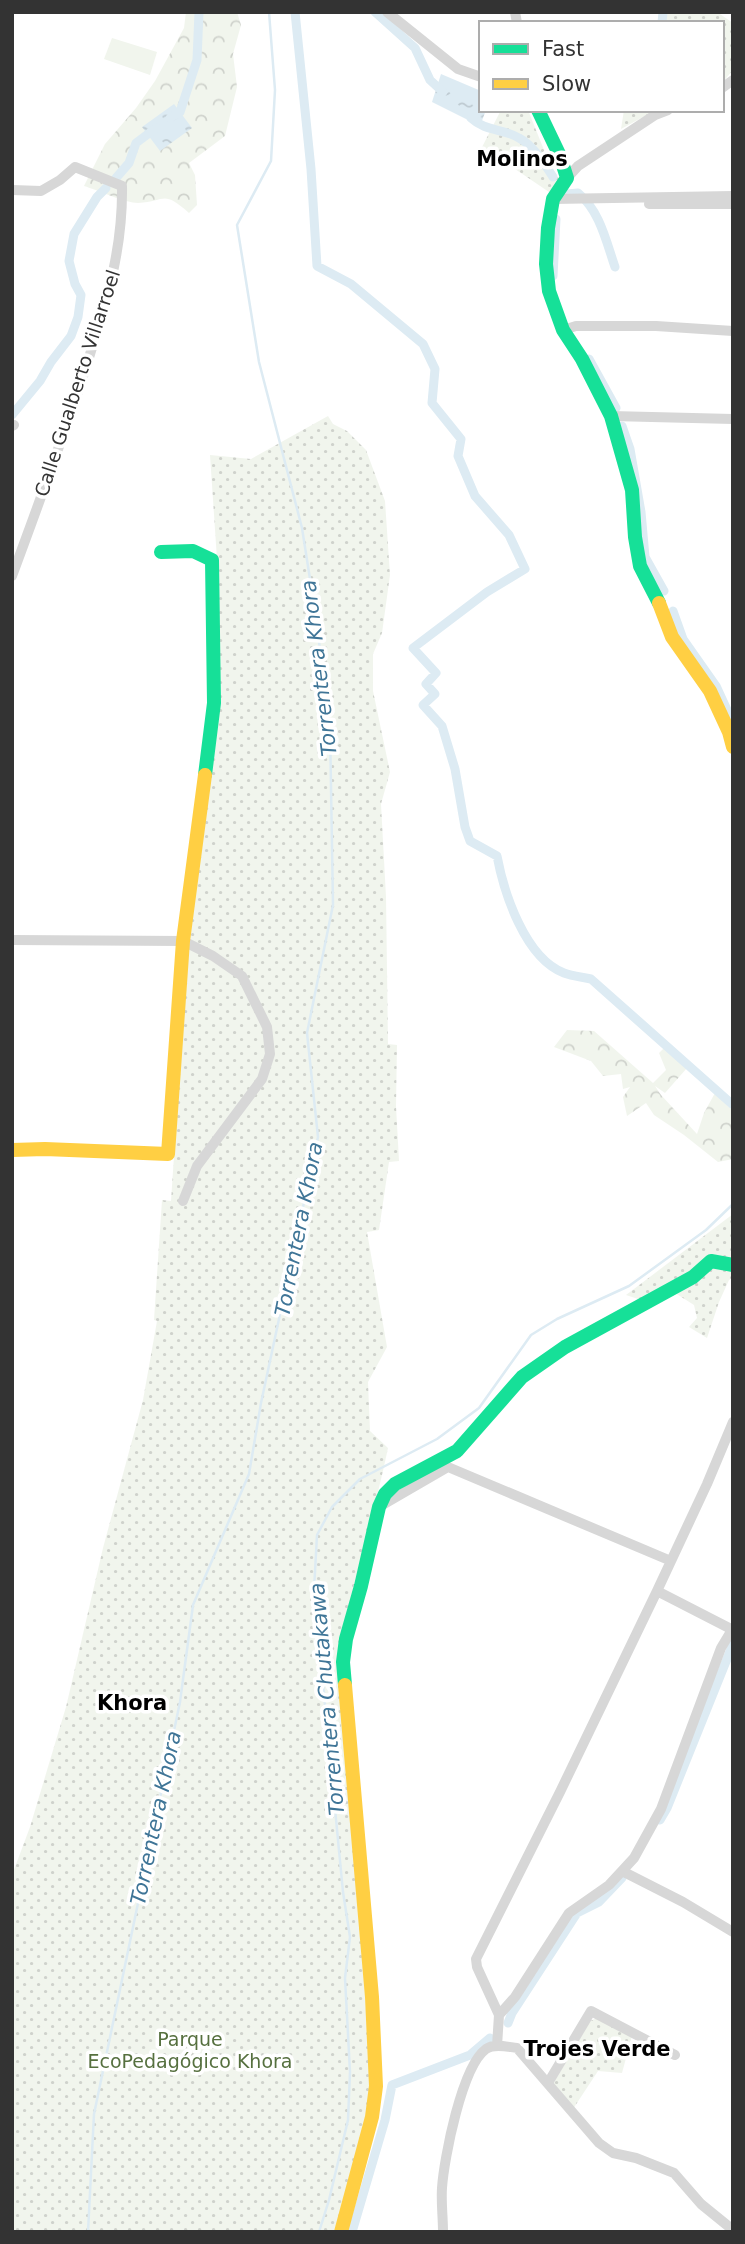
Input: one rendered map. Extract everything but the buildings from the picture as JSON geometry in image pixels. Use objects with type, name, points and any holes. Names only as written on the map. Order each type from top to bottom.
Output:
[{"type":"street","points":[[387,12],[458,69],[479,76]]},
{"type":"street","points":[[539,112],[560,156],[567,178]]},
{"type":"street","points":[[663,112],[578,166],[567,178],[553,199],[546,264],[549,291],[563,330],[582,359],[611,416],[632,491],[640,566],[657,598],[672,637],[710,691],[733,747]]},
{"type":"street","name":"Calle Gualberto Villarroel","points":[[12,190],[41,191],[75,167],[122,186],[122,219],[117,257],[101,319],[64,436],[12,576]]},
{"type":"street","points":[[553,199],[733,197]]},
{"type":"street","points":[[590,198],[617,204],[733,204]]},
{"type":"street","points":[[563,330],[576,326],[656,326],[733,331]]},
{"type":"street","points":[[611,416],[733,419]]},
{"type":"street","points":[[12,1150],[168,1154],[183,941],[214,703],[212,560],[193,551],[161,552]]},
{"type":"street","points":[[12,940],[183,941],[213,956],[242,976],[267,1027],[270,1054],[262,1079],[197,1166],[183,1201]]},
{"type":"street","points":[[341,2232],[372,2118],[376,2086],[372,1997],[343,1662],[346,1639],[379,1507],[385,1494],[395,1484],[457,1451],[522,1377],[565,1347],[693,1277],[711,1261],[733,1265]]},
{"type":"street","points":[[497,2046],[499,2015],[477,1967],[476,1959],[657,1591],[733,1422]]},
{"type":"street","points":[[379,1507],[448,1468],[671,1561]]},
{"type":"street","points":[[499,2015],[515,1997],[569,1913],[609,1885],[634,1858],[661,1809],[721,1648],[732,1629],[657,1591]]},
{"type":"street","points":[[622,1871],[683,1902],[733,1932]]},
{"type":"street","points":[[548,2083],[591,2011],[675,2055]]},
{"type":"street","points":[[443,2232],[442,2188],[449,2140],[462,2095],[472,2063],[486,2048],[497,2046],[517,2048],[599,2143],[613,2153],[636,2158],[674,2173],[701,2204],[733,2230]]},
{"type":"green space","points":[[186,12],[237,12],[241,25],[233,54],[237,87],[225,136],[189,163],[195,175],[197,205],[189,213],[168,199],[138,203],[84,186],[105,144],[155,81],[184,28]]},
{"type":"green space","points":[[660,12],[717,12],[733,23],[733,70],[724,81],[724,21],[658,21]]},
{"type":"green space","points":[[112,38],[157,52],[150,75],[104,59]]},
{"type":"green space","points":[[500,112],[529,112],[552,170],[560,180],[549,192],[496,156],[479,153]]},
{"type":"green space","points":[[624,112],[652,112],[621,129]]},
{"type":"green space","name":"Parque EcoPedagógico Khora","points":[[328,416],[333,424],[347,431],[366,450],[385,501],[390,575],[382,633],[373,654],[373,691],[390,772],[381,804],[386,897],[388,1044],[397,1045],[399,1161],[389,1162],[379,1230],[367,1232],[387,1347],[368,1382],[370,1431],[388,1448],[346,1618],[370,2088],[364,2132],[334,2232],[12,2232],[12,1875],[30,1827],[66,1707],[103,1548],[143,1400],[157,1321],[154,1320],[162,1200],[171,1201],[188,947],[216,703],[217,559],[210,455],[251,459]]},
{"type":"green space","points":[[567,1030],[594,1031],[653,1083],[666,1070],[659,1053],[664,1048],[687,1068],[665,1093],[655,1086],[697,1134],[715,1093],[731,1109],[733,1159],[718,1162],[654,1115],[646,1103],[627,1116],[623,1097],[630,1087],[623,1089],[621,1074],[603,1076],[591,1061],[554,1047]]},
{"type":"green space","points":[[733,1214],[733,1278],[729,1280],[719,1302],[707,1338],[689,1327],[697,1318],[694,1305],[664,1286],[641,1300],[626,1295]]},
{"type":"green space","points":[[595,2019],[632,2036],[622,2073],[598,2071],[573,2109],[553,2084],[590,2021]]},
{"type":"water","points":[[441,74],[479,90],[479,112],[485,112],[480,126],[432,102]]},
{"type":"water","points":[[174,104],[192,128],[160,151],[142,127]]},
{"type":"waterway","points":[[170,118],[180,112],[197,60],[199,12]]},
{"type":"waterway","name":"Torrentera Khora","points":[[88,2232],[94,2114],[180,1702],[193,1605],[249,1474],[261,1403],[318,1137],[307,1033],[333,905],[330,727],[302,528],[259,362],[237,225],[271,161],[275,90],[269,12]]},
{"type":"waterway","points":[[295,12],[311,169],[317,266],[351,284],[423,344],[435,369],[432,403],[461,439],[458,456],[475,496],[509,535],[525,569],[487,592],[413,648],[436,673],[426,684],[435,694],[423,705],[442,726],[455,769],[470,841],[497,856],[518,923],[538,954],[564,973],[591,979],[733,1105]]},
{"type":"waterway","points":[[375,12],[415,48],[430,80],[443,92]]},
{"type":"waterway","points":[[662,21],[663,12]]},
{"type":"waterway","points":[[471,118],[483,126],[524,141],[538,155],[553,177]]},
{"type":"waterway","points":[[116,178],[129,163],[136,143],[156,128]]},
{"type":"waterway","points":[[12,415],[71,336],[78,317],[81,295],[69,261],[74,234],[97,197],[106,188]]},
{"type":"waterway","points":[[567,194],[578,193],[592,208],[615,267]]},
{"type":"waterway","points":[[553,276],[556,219]]},
{"type":"waterway","points":[[589,359],[616,408]]},
{"type":"waterway","points":[[622,426],[630,449],[641,512],[645,557],[664,591]]},
{"type":"waterway","points":[[673,611],[683,639],[716,686],[733,723]]},
{"type":"waterway","name":"Torrentera Chutakawa","points":[[319,2232],[348,2120],[350,2072],[345,1978],[350,1937],[343,1892],[314,1590],[317,1535],[332,1507],[360,1479],[437,1439],[479,1408],[531,1335],[557,1319],[629,1286],[706,1230],[733,1204]]},
{"type":"waterway","points":[[660,1820],[733,1644]]},
{"type":"waterway","points":[[508,2023],[577,1913],[599,1902],[622,1878]]},
{"type":"waterway","points":[[352,2232],[385,2120],[392,2085],[470,2055],[490,2038]]},
{"type":"traffic: fast","points":[[539,112],[560,156],[567,178],[553,199],[548,228],[546,264],[549,291],[563,330],[582,359],[611,416],[632,490],[640,566],[659,603]]},
{"type":"traffic: fast","points":[[161,552],[193,551],[212,560],[214,703],[205,775]]},
{"type":"traffic: fast","points":[[345,1685],[343,1662],[346,1639],[379,1507],[385,1494],[395,1484],[457,1451],[522,1377],[565,1347],[693,1277],[711,1261],[733,1265]]},
{"type":"traffic: slow","points":[[659,603],[672,637],[710,691],[733,747]]},
{"type":"traffic: slow","points":[[12,1150],[168,1154],[183,941],[205,775]]},
{"type":"traffic: slow","points":[[341,2232],[372,2117],[376,2086],[372,1997],[345,1685]]},
{"type":"district","name":"Molinos","points":[[522,159]]},
{"type":"district","name":"Khora","points":[[132,1703]]},
{"type":"district","name":"Trojes Verde","points":[[597,2049]]}]
